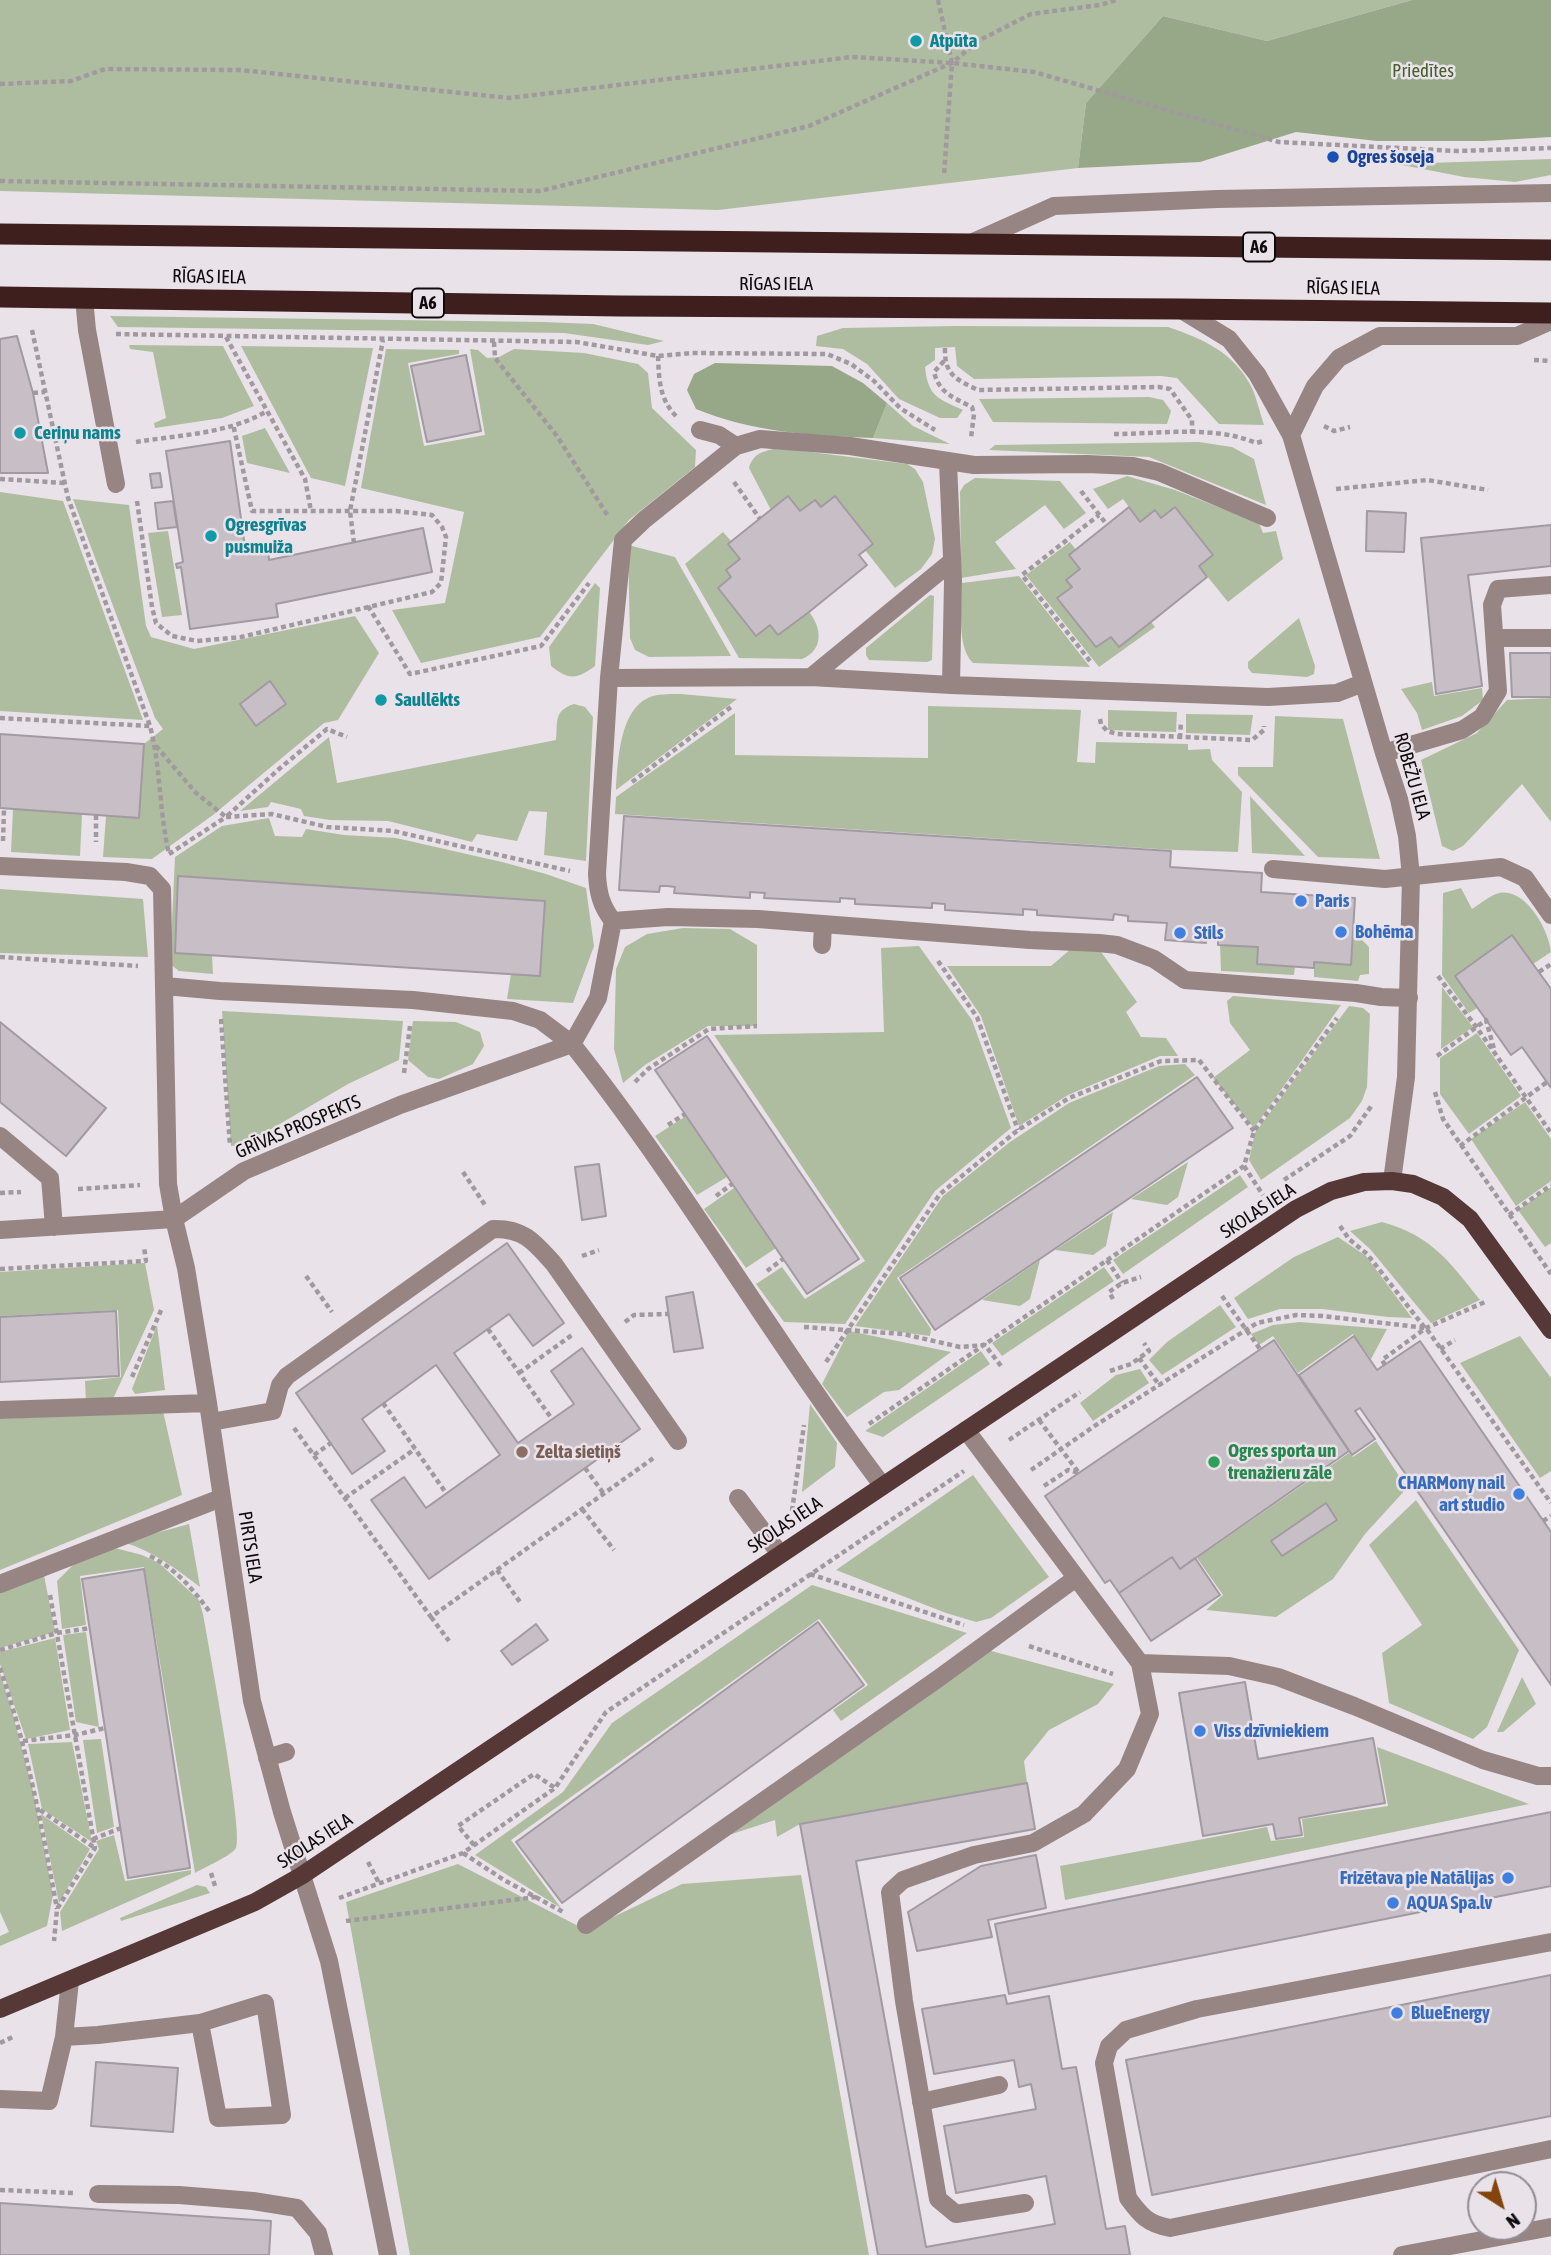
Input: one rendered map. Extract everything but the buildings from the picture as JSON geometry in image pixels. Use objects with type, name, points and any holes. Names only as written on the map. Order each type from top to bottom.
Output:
[{"type":"highway","name":"RĪGAS IELA","points":[[0,234],[1551,250]]},
{"type":"highway","name":"RĪGAS IELA","points":[[0,297],[620,306],[1551,313]]},
{"type":"main road","name":"SKOLAS IELA","points":[[0,2009],[255,1902],[302,1877],[1296,1209],[1331,1191],[1364,1182],[1392,1181],[1413,1184],[1443,1197],[1470,1219],[1551,1330]]},
{"type":"street","points":[[967,245],[1054,206],[1217,198],[1551,193]]},
{"type":"street","points":[[84,298],[116,484]]},
{"type":"street","name":"ROBEŽU IELA","points":[[1180,309],[1229,339],[1257,374],[1291,435],[1399,799],[1407,836],[1411,877],[1409,998],[1406,1077],[1392,1181]]},
{"type":"street","points":[[1291,435],[1314,386],[1339,358],[1380,335],[1517,336],[1551,321]]},
{"type":"street","points":[[700,430],[719,435],[736,446]]},
{"type":"street","points":[[572,1044],[598,998],[613,921],[605,911],[597,892],[597,874],[608,678],[623,540],[718,459],[736,446],[760,439],[850,446],[974,465],[1133,466],[1160,472],[1267,518]]},
{"type":"street","points":[[948,462],[951,685]]},
{"type":"street","points":[[811,677],[951,562]]},
{"type":"street","points":[[1384,753],[1462,730],[1482,717],[1498,691],[1492,605],[1498,589],[1551,585]]},
{"type":"street","points":[[1496,638],[1551,638]]},
{"type":"street","points":[[608,678],[811,677],[1268,697],[1338,693],[1363,683]]},
{"type":"street","points":[[0,866],[126,872],[150,876]]},
{"type":"street","points":[[1273,869],[1385,879],[1501,867],[1525,878],[1551,915]]},
{"type":"street","name":"PIRTS IELA","points":[[150,876],[162,890],[168,1184],[186,1268],[208,1403],[252,1701],[312,1911],[329,1961],[388,2255]]},
{"type":"street","points":[[613,921],[668,917],[758,919],[1117,946],[1154,959],[1185,979],[1356,993],[1381,998],[1409,998]]},
{"type":"street","points":[[822,945],[823,924]]},
{"type":"street","points":[[164,977],[220,991],[414,1000],[513,1011],[540,1020],[572,1044],[616,1100],[769,1326],[882,1485]]},
{"type":"street","name":"GRĪVAS PROSPEKTS","points":[[174,1219],[244,1171],[400,1105],[572,1044]]},
{"type":"street","points":[[0,1136],[50,1178],[54,1227]]},
{"type":"street","points":[[0,1230],[174,1219]]},
{"type":"street","points":[[211,1422],[273,1411],[280,1385],[286,1376],[493,1229],[507,1229],[531,1239],[554,1264],[678,1441]]},
{"type":"street","points":[[0,1410],[208,1403]]},
{"type":"street","points":[[966,1430],[1140,1663],[1150,1714],[1127,1769],[1084,1814],[1033,1843],[974,1855],[902,1880],[890,1892],[901,1980],[938,2199],[956,2214],[1025,2203]]},
{"type":"street","points":[[0,1584],[221,1498]]},
{"type":"street","points":[[738,1498],[780,1554]]},
{"type":"street","points":[[586,1925],[939,1678],[1076,1578]]},
{"type":"street","points":[[1140,1663],[1229,1666],[1278,1677],[1483,1760],[1538,1776],[1551,1776]]},
{"type":"street","points":[[267,1758],[286,1752]]},
{"type":"street","points":[[1551,1942],[1185,2013],[1126,2030],[1108,2046],[1104,2063],[1128,2198],[1140,2214],[1154,2225],[1170,2228],[1551,2149]]},
{"type":"street","points":[[0,2099],[49,2101],[64,2037],[70,1981]]},
{"type":"street","points":[[64,2037],[200,2023],[265,2003],[282,2115],[218,2118],[200,2023]]},
{"type":"street","points":[[921,2102],[999,2085]]},
{"type":"street","points":[[99,2194],[203,2197],[297,2208],[318,2232],[324,2255]]},
{"type":"street","points":[[1402,2255],[1551,2227]]},
{"type":"path","points":[[937,0],[951,63],[951,100],[944,175]]},
{"type":"path","points":[[0,181],[540,191],[809,125],[951,63],[978,41],[1031,14],[1100,5],[1117,0]]},
{"type":"path","points":[[0,84],[71,80],[105,69],[240,70],[509,98],[852,57],[951,63],[1034,72],[1279,142],[1457,151],[1551,148]]},
{"type":"path","points":[[21,330],[88,330],[120,335],[577,342],[658,356],[692,352],[827,354],[851,364],[874,381],[900,408],[941,433]]},
{"type":"path","points":[[32,330],[68,498],[155,745],[169,854]]},
{"type":"path","points":[[225,337],[305,478],[311,511]]},
{"type":"path","points":[[354,543],[350,511],[383,340]]},
{"type":"path","points":[[494,342],[495,358],[557,436],[623,540]]},
{"type":"path","points":[[945,348],[944,361],[950,373],[978,390],[1170,389],[1192,420],[1192,433]]},
{"type":"path","points":[[658,356],[659,379],[668,408],[684,424],[700,430]]},
{"type":"path","points":[[1524,360],[1551,361]]},
{"type":"path","points":[[944,361],[934,372],[937,382],[950,396],[972,407],[974,414],[971,435]]},
{"type":"path","points":[[33,393],[45,391]]},
{"type":"path","points":[[108,446],[210,430],[257,417],[267,411]]},
{"type":"path","points":[[1328,414],[1323,426],[1334,431],[1350,426]]},
{"type":"path","points":[[116,484],[136,497],[156,623],[172,636],[197,641],[241,636],[432,592],[440,583],[446,537],[432,515],[396,511],[252,511],[233,424]]},
{"type":"path","points":[[1110,434],[1216,432],[1256,443]]},
{"type":"path","points":[[961,434],[985,435]]},
{"type":"path","points":[[718,459],[760,519]]},
{"type":"path","points":[[0,479],[65,483]]},
{"type":"path","points":[[1336,491],[1427,480],[1488,490]]},
{"type":"path","points":[[1099,515],[1022,575],[1099,672],[1101,724],[1107,731],[1117,734],[1252,740],[1264,730],[1268,697]]},
{"type":"path","points":[[368,606],[410,674],[541,646],[596,574],[620,570]]},
{"type":"path","points":[[600,806],[737,703],[756,677]]},
{"type":"path","points":[[0,718],[150,726]]},
{"type":"path","points":[[150,876],[169,854],[226,817],[327,729],[347,737]]},
{"type":"path","points":[[155,745],[196,793],[226,817],[272,814],[327,827],[393,831],[576,872],[597,874]]},
{"type":"path","points":[[916,930],[977,1017],[1018,1130]]},
{"type":"path","points":[[1353,931],[1388,936]]},
{"type":"path","points":[[0,957],[164,977]]},
{"type":"path","points":[[1539,972],[1551,964]]},
{"type":"path","points":[[1437,989],[1437,975],[1551,1133]]},
{"type":"path","points":[[220,991],[230,1149],[244,1171]]},
{"type":"path","points":[[848,1438],[1244,1166],[1254,1131],[1356,993]]},
{"type":"path","points":[[400,1105],[414,1000]]},
{"type":"path","points":[[1437,1056],[1486,1020],[1495,1053]]},
{"type":"path","points":[[616,1100],[648,1069],[709,1029],[757,1027]]},
{"type":"path","points":[[1436,1069],[1437,1042]]},
{"type":"path","points":[[792,1511],[810,1385],[940,1194],[1018,1130],[1069,1098],[1161,1061],[1199,1060],[1254,1131]]},
{"type":"path","points":[[1460,1146],[1547,1083]]},
{"type":"path","points":[[1435,1089],[1443,1119],[1551,1274]]},
{"type":"path","points":[[1252,1202],[1350,1136],[1371,1109],[1374,1097]]},
{"type":"path","points":[[1244,1166],[1263,1195]]},
{"type":"path","points":[[0,1193],[168,1184]]},
{"type":"path","points":[[1509,1215],[1551,1185]]},
{"type":"path","points":[[1340,1226],[1349,1239],[1367,1254],[1426,1328],[1551,1503]]},
{"type":"path","points":[[1107,1260],[1122,1283]]},
{"type":"path","points":[[0,1269],[146,1261]]},
{"type":"path","points":[[1109,1292],[1122,1283],[1146,1275]]},
{"type":"path","points":[[306,1276],[346,1333]]},
{"type":"path","points":[[1222,1296],[1260,1349]]},
{"type":"path","points":[[1385,1365],[1382,1360],[1426,1328],[1487,1301]]},
{"type":"path","points":[[119,1406],[164,1304]]},
{"type":"path","points":[[605,1336],[634,1315],[668,1314]]},
{"type":"path","points":[[1007,1486],[1257,1323],[1296,1315],[1426,1328]]},
{"type":"path","points":[[519,1373],[593,1320]]},
{"type":"path","points":[[769,1326],[904,1334],[960,1347],[985,1345]]},
{"type":"path","points":[[488,1329],[552,1419]]},
{"type":"path","points":[[1440,1349],[1455,1340]]},
{"type":"path","points":[[985,1345],[1001,1366]]},
{"type":"path","points":[[1104,1376],[1113,1369],[1131,1364],[1149,1351]]},
{"type":"path","points":[[1139,1358],[1160,1386]]},
{"type":"path","points":[[312,1911],[463,1853],[555,1788],[606,1712],[1084,1389]]},
{"type":"path","points":[[383,1403],[446,1493]]},
{"type":"path","points":[[273,1411],[283,1412],[449,1641]]},
{"type":"path","points":[[1039,1420],[1079,1473]]},
{"type":"path","points":[[431,1617],[678,1441]]},
{"type":"path","points":[[314,1455],[331,1443]]},
{"type":"path","points":[[345,1498],[415,1449]]},
{"type":"path","points":[[585,1468],[604,1493]]},
{"type":"path","points":[[582,1509],[614,1550]]},
{"type":"path","points":[[1543,1521],[1551,1516]]},
{"type":"path","points":[[109,1542],[143,1552],[168,1565],[189,1584],[210,1611]]},
{"type":"path","points":[[45,1567],[94,1848],[57,1909]]},
{"type":"path","points":[[497,1570],[520,1602]]},
{"type":"path","points":[[0,1650],[57,1633],[90,1628]]},
{"type":"path","points":[[0,1668],[13,1704],[39,1810],[57,1909],[54,1941]]},
{"type":"path","points":[[23,1741],[75,1735],[105,1728]]},
{"type":"path","points":[[474,1845],[458,1826],[534,1774],[555,1788]]},
{"type":"path","points":[[39,1810],[94,1848]]},
{"type":"path","points":[[93,1839],[121,1828]]},
{"type":"path","points":[[463,1853],[586,1925]]},
{"type":"path","points":[[312,1911],[340,1922],[536,1897]]},
{"type":"path","points":[[0,2043],[22,2033]]},
{"type":"path","points":[[0,2190],[99,2194]]},
{"type":"green space","points":[[0,0],[1412,0],[1267,41],[1163,16],[1086,103],[1078,168],[718,210],[0,191]]},
{"type":"green space","name":"Priedītes","points":[[1412,0],[1551,0],[1551,137],[1484,141],[1377,141],[1296,132],[1200,162],[1078,168],[1086,103],[1163,16],[1267,41]]},
{"type":"green space","points":[[1551,159],[1551,175],[1515,182],[1464,177],[1397,164]]},
{"type":"green space","points":[[110,316],[593,324],[664,341],[648,345],[564,333],[118,327]]},
{"type":"green space","points":[[1168,327],[1205,342],[1236,365],[1252,388],[1264,425],[1219,424],[1177,378],[974,379],[957,366],[955,347],[935,348],[935,360],[925,367],[929,385],[936,396],[963,410],[957,418],[940,418],[899,399],[867,364],[843,349],[816,346],[817,336],[843,328]]},
{"type":"green space","points":[[129,345],[223,346],[254,406],[222,418],[155,428],[154,423],[166,418],[153,352],[130,349]]},
{"type":"green space","points":[[241,346],[373,348],[345,486],[311,478]]},
{"type":"green space","points":[[386,349],[459,350],[459,354],[408,363],[424,446],[485,435],[470,349],[478,350],[487,358],[499,357],[514,349],[584,353],[638,364],[648,373],[652,408],[696,450],[695,467],[629,520],[540,637],[421,663],[392,610],[445,603],[464,512],[361,488]]},
{"type":"green space","points":[[715,363],[832,366],[863,383],[887,403],[873,438],[806,434],[739,423],[696,409],[687,390],[694,374]]},
{"type":"green space","points":[[1149,397],[1163,400],[1171,411],[1167,424],[993,422],[979,399]]},
{"type":"green space","points":[[887,403],[913,426],[950,444],[873,438]]},
{"type":"green space","points":[[265,428],[290,473],[247,463],[242,436]]},
{"type":"green space","points":[[1199,442],[1232,447],[1254,459],[1266,505],[1149,457],[989,450],[995,445]]},
{"type":"green space","points":[[778,448],[907,464],[915,469],[923,482],[935,539],[932,554],[921,569],[895,588],[865,550],[873,544],[835,496],[821,507],[814,500],[800,511],[771,510],[749,468],[756,456]]},
{"type":"green space","points":[[1127,476],[1175,490],[1259,523],[1263,533],[1276,531],[1283,559],[1228,602],[1199,566],[1212,555],[1175,508],[1161,518],[1155,510],[1140,522],[1123,499],[1108,509],[1093,489]]},
{"type":"green space","points":[[975,478],[1060,481],[1086,513],[1064,529],[1045,505],[995,542],[1016,569],[961,578],[960,492],[964,485]]},
{"type":"green space","points":[[0,492],[63,501],[143,720],[0,711]]},
{"type":"green space","points":[[73,499],[129,505],[146,626],[151,637],[194,649],[355,616],[379,653],[338,720],[324,723],[213,815],[152,859],[103,857],[106,816],[139,818],[144,744],[163,729],[155,718]]},
{"type":"green space","points":[[168,531],[182,615],[162,617],[148,533]]},
{"type":"green space","points":[[723,532],[732,542],[729,544],[740,559],[726,570],[731,577],[718,588],[756,636],[770,625],[779,635],[809,612],[819,638],[809,655],[802,659],[739,658],[685,564]]},
{"type":"green space","points":[[1070,542],[1076,550],[1069,555],[1080,569],[1066,580],[1072,587],[1058,599],[1096,647],[1111,637],[1119,647],[1151,622],[1155,627],[1099,667],[1026,575]]},
{"type":"green space","points":[[628,545],[675,557],[731,656],[649,657],[635,650],[630,638]]},
{"type":"green space","points":[[1019,576],[1090,667],[973,663],[964,647],[962,636],[962,583]]},
{"type":"green space","points":[[595,583],[600,588],[595,666],[578,676],[569,676],[551,666],[549,647]]},
{"type":"green space","points":[[930,595],[934,596],[932,660],[869,660],[866,648]]},
{"type":"green space","points":[[1299,618],[1315,666],[1314,674],[1307,677],[1252,673],[1248,662]]},
{"type":"green space","points":[[1432,682],[1434,696],[1482,688],[1483,700],[1462,716],[1422,730],[1417,713],[1401,689]]},
{"type":"green space","points":[[681,694],[737,699],[616,790],[622,736],[633,711],[653,696]]},
{"type":"green space","points":[[1551,698],[1551,822],[1522,784],[1463,846],[1453,851],[1442,846],[1421,760],[1477,733],[1507,700]]},
{"type":"green space","points":[[574,704],[585,707],[593,717],[586,861],[544,855],[547,812],[529,811],[517,841],[477,834],[472,842],[388,821],[330,820],[304,816],[301,809],[271,802],[268,807],[240,811],[329,737],[337,783],[556,740],[560,714]]},
{"type":"green space","points":[[928,706],[1081,710],[1077,762],[1095,763],[1096,742],[1188,744],[1188,750],[1210,749],[1212,760],[1242,792],[1238,852],[615,814],[616,797],[735,713],[735,755],[928,758]]},
{"type":"green space","points":[[1108,710],[1177,712],[1176,732],[1108,730]]},
{"type":"green space","points":[[1186,714],[1253,715],[1250,735],[1186,733]]},
{"type":"green space","points":[[1275,716],[1343,719],[1380,859],[1318,857],[1238,775],[1238,767],[1273,767]]},
{"type":"green space","points":[[1250,796],[1305,856],[1252,853]]},
{"type":"green space","points":[[13,809],[82,814],[80,856],[11,852]]},
{"type":"green space","points":[[269,818],[275,836],[302,837],[306,829],[344,835],[396,838],[502,862],[586,888],[594,946],[573,1003],[507,999],[511,974],[540,976],[545,901],[178,876],[175,953],[212,955],[213,974],[179,971],[170,964],[175,857],[222,826]]},
{"type":"green space","points":[[1461,888],[1472,909],[1496,894],[1506,893],[1525,902],[1546,932],[1551,952],[1533,964],[1455,976],[1477,1008],[1469,1013],[1442,975],[1443,893]]},
{"type":"green space","points":[[0,889],[143,899],[148,957],[0,953]]},
{"type":"green space","points":[[683,928],[730,929],[757,945],[757,1026],[708,1026],[645,1065],[623,1083],[614,1049],[616,969],[625,947],[647,934]]},
{"type":"green space","points":[[1353,931],[1369,947],[1369,974],[1360,975],[1358,981],[1314,977],[1314,962],[1351,964]]},
{"type":"green space","points":[[1220,945],[1258,947],[1295,966],[1294,975],[1221,971]]},
{"type":"green space","points":[[919,946],[972,1020],[1011,1128],[935,1191],[845,1324],[784,1322],[756,1284],[782,1267],[805,1299],[865,1261],[714,1035],[884,1032],[881,948]]},
{"type":"green space","points":[[1072,948],[1099,949],[1137,1002],[1126,1012],[1141,1037],[1166,1038],[1178,1056],[1160,1056],[1068,1095],[1019,1126],[981,1016],[947,966],[1051,966]]},
{"type":"green space","points":[[1442,987],[1473,1027],[1441,1049]]},
{"type":"green space","points":[[1233,996],[1341,1005],[1254,1128],[1213,1078],[1250,1050],[1230,1023],[1227,1001]]},
{"type":"green space","points":[[1349,1006],[1363,1008],[1370,1014],[1367,1087],[1362,1101],[1350,1118],[1261,1180],[1249,1160],[1255,1133]]},
{"type":"green space","points":[[222,1011],[403,1021],[399,1060],[348,1084],[244,1145],[231,1146]]},
{"type":"green space","points":[[413,1021],[456,1022],[480,1032],[484,1046],[473,1064],[439,1079],[428,1077],[408,1060]]},
{"type":"green space","points":[[1477,1033],[1521,1096],[1469,1134],[1440,1094],[1440,1058]]},
{"type":"green space","points":[[1185,1064],[1195,1075],[897,1278],[931,1329],[930,1336],[855,1326],[943,1196],[1010,1142],[1069,1103],[1159,1066]]},
{"type":"green space","points":[[1525,1102],[1551,1139],[1551,1181],[1516,1206],[1471,1139]]},
{"type":"green space","points":[[686,1116],[727,1177],[697,1195],[655,1136]]},
{"type":"green space","points":[[1188,1162],[1178,1197],[1167,1205],[1131,1199]]},
{"type":"green space","points":[[1240,1175],[1248,1187],[1123,1274],[1113,1260]]},
{"type":"green space","points":[[1551,1187],[1551,1243],[1545,1247],[1518,1210]]},
{"type":"green space","points":[[734,1188],[776,1248],[746,1268],[704,1209]]},
{"type":"green space","points":[[1113,1212],[1106,1246],[1093,1255],[1055,1250]]},
{"type":"green space","points":[[1382,1222],[1427,1243],[1449,1262],[1480,1300],[1431,1323],[1370,1249],[1350,1231]]},
{"type":"green space","points":[[1338,1237],[1366,1256],[1412,1318],[1322,1309],[1280,1309],[1248,1319],[1234,1298],[1294,1257]]},
{"type":"green space","points":[[1040,1260],[1030,1299],[1020,1306],[982,1300]]},
{"type":"green space","points":[[145,1263],[154,1310],[112,1401],[86,1403],[85,1381],[121,1377],[118,1310],[0,1316],[0,1272]]},
{"type":"green space","points":[[1104,1267],[1114,1281],[1002,1356],[992,1343]]},
{"type":"green space","points":[[1220,1305],[1236,1327],[1162,1375],[1149,1360],[1167,1342]]},
{"type":"green space","points":[[1300,1322],[1387,1329],[1371,1359],[1353,1334],[1298,1373],[1273,1336],[1259,1345],[1251,1334],[1273,1325]]},
{"type":"green space","points":[[157,1325],[165,1390],[135,1394],[132,1389]]},
{"type":"green space","points":[[849,1331],[951,1352],[899,1390],[884,1392],[847,1417],[822,1384]]},
{"type":"green space","points":[[1520,1336],[1551,1378],[1551,1471],[1540,1478],[1460,1363]]},
{"type":"green space","points":[[981,1351],[990,1364],[883,1437],[865,1431]]},
{"type":"green space","points":[[1140,1369],[1149,1383],[1093,1421],[1080,1403],[1116,1375]]},
{"type":"green space","points":[[810,1404],[837,1443],[835,1467],[802,1492]]},
{"type":"green space","points":[[163,1411],[182,1495],[0,1570],[0,1419]]},
{"type":"green space","points":[[1376,1441],[1407,1488],[1365,1534],[1333,1579],[1276,1617],[1206,1610],[1223,1595],[1197,1558],[1349,1453],[1353,1457]]},
{"type":"green space","points":[[973,1475],[1049,1577],[991,1618],[976,1622],[946,1613],[836,1570]]},
{"type":"green space","points":[[1416,1500],[1519,1650],[1487,1727],[1473,1739],[1389,1703],[1382,1653],[1422,1625],[1369,1545]]},
{"type":"green space","points":[[189,1524],[200,1587],[154,1555],[123,1542]]},
{"type":"green space","points":[[111,1547],[142,1555],[159,1563],[199,1600],[203,1614],[230,1775],[237,1835],[236,1848],[233,1851],[195,1873],[144,1567],[80,1576],[86,1625],[62,1629],[57,1581],[78,1560]]},
{"type":"green space","points":[[43,1570],[55,1632],[0,1648],[0,1587]]},
{"type":"green space","points":[[812,1585],[967,1633],[841,1721],[833,1710],[868,1685],[819,1619],[511,1840],[561,1908],[475,1855],[563,1792],[612,1723]]},
{"type":"green space","points":[[86,1632],[99,1727],[76,1722],[63,1635]]},
{"type":"green space","points":[[55,1638],[70,1730],[26,1739],[0,1664],[0,1652]]},
{"type":"green space","points":[[984,1649],[1114,1684],[1098,1704],[1049,1730],[1024,1761],[1027,1783],[800,1824],[777,1837],[775,1820],[701,1844]]},
{"type":"green space","points":[[0,1673],[33,1791],[53,1895],[47,1926],[0,1946],[0,1936],[9,1932],[0,1912]]},
{"type":"green space","points":[[1522,1677],[1536,1704],[1503,1732],[1497,1732]]},
{"type":"green space","points":[[101,1739],[114,1827],[97,1833],[83,1740]]},
{"type":"green space","points":[[72,1742],[92,1842],[42,1809],[28,1744]]},
{"type":"green space","points":[[1377,1747],[1529,1804],[1065,1900],[1060,1866],[1267,1827],[1271,1841],[1304,1837],[1302,1819],[1388,1806]]},
{"type":"green space","points":[[41,1814],[90,1849],[59,1903]]},
{"type":"green space","points":[[114,1835],[125,1881],[191,1870],[191,1874],[62,1931],[60,1912],[99,1849],[96,1841]]},
{"type":"green space","points":[[458,1864],[586,1930],[682,1884],[801,1875],[869,2255],[410,2255],[346,1902]]},
{"type":"green space","points":[[197,1885],[206,1887],[210,1893],[121,1921],[120,1918]]},
{"type":"place","name":"Atpūta","points":[[916,41]]},
{"type":"place","name":"Ogres šoseja","points":[[1333,157]]},
{"type":"place","name":"Ceriņu nams","points":[[20,433]]},
{"type":"place","name":"Ogresgrīvas pusmuiža","points":[[211,536]]},
{"type":"place","name":"Saullēkts","points":[[381,700]]},
{"type":"place","name":"Paris","points":[[1301,901]]},
{"type":"place","name":"Bohēma","points":[[1341,932]]},
{"type":"place","name":"Stils","points":[[1180,933]]},
{"type":"place","name":"Zelta sietiņš","points":[[522,1452]]},
{"type":"place","name":"Ogres sporta un trenažieru zāle","points":[[1214,1462]]},
{"type":"place","name":"CHARMony nail art studio","points":[[1519,1494]]},
{"type":"place","name":"Viss dzīvniekiem","points":[[1200,1731]]},
{"type":"place","name":"Frizētava pie Natālijas","points":[[1508,1878]]},
{"type":"place","name":"AQUA Spa.lv","points":[[1393,1903]]},
{"type":"place","name":"BlueEnergy","points":[[1397,2013]]}]
